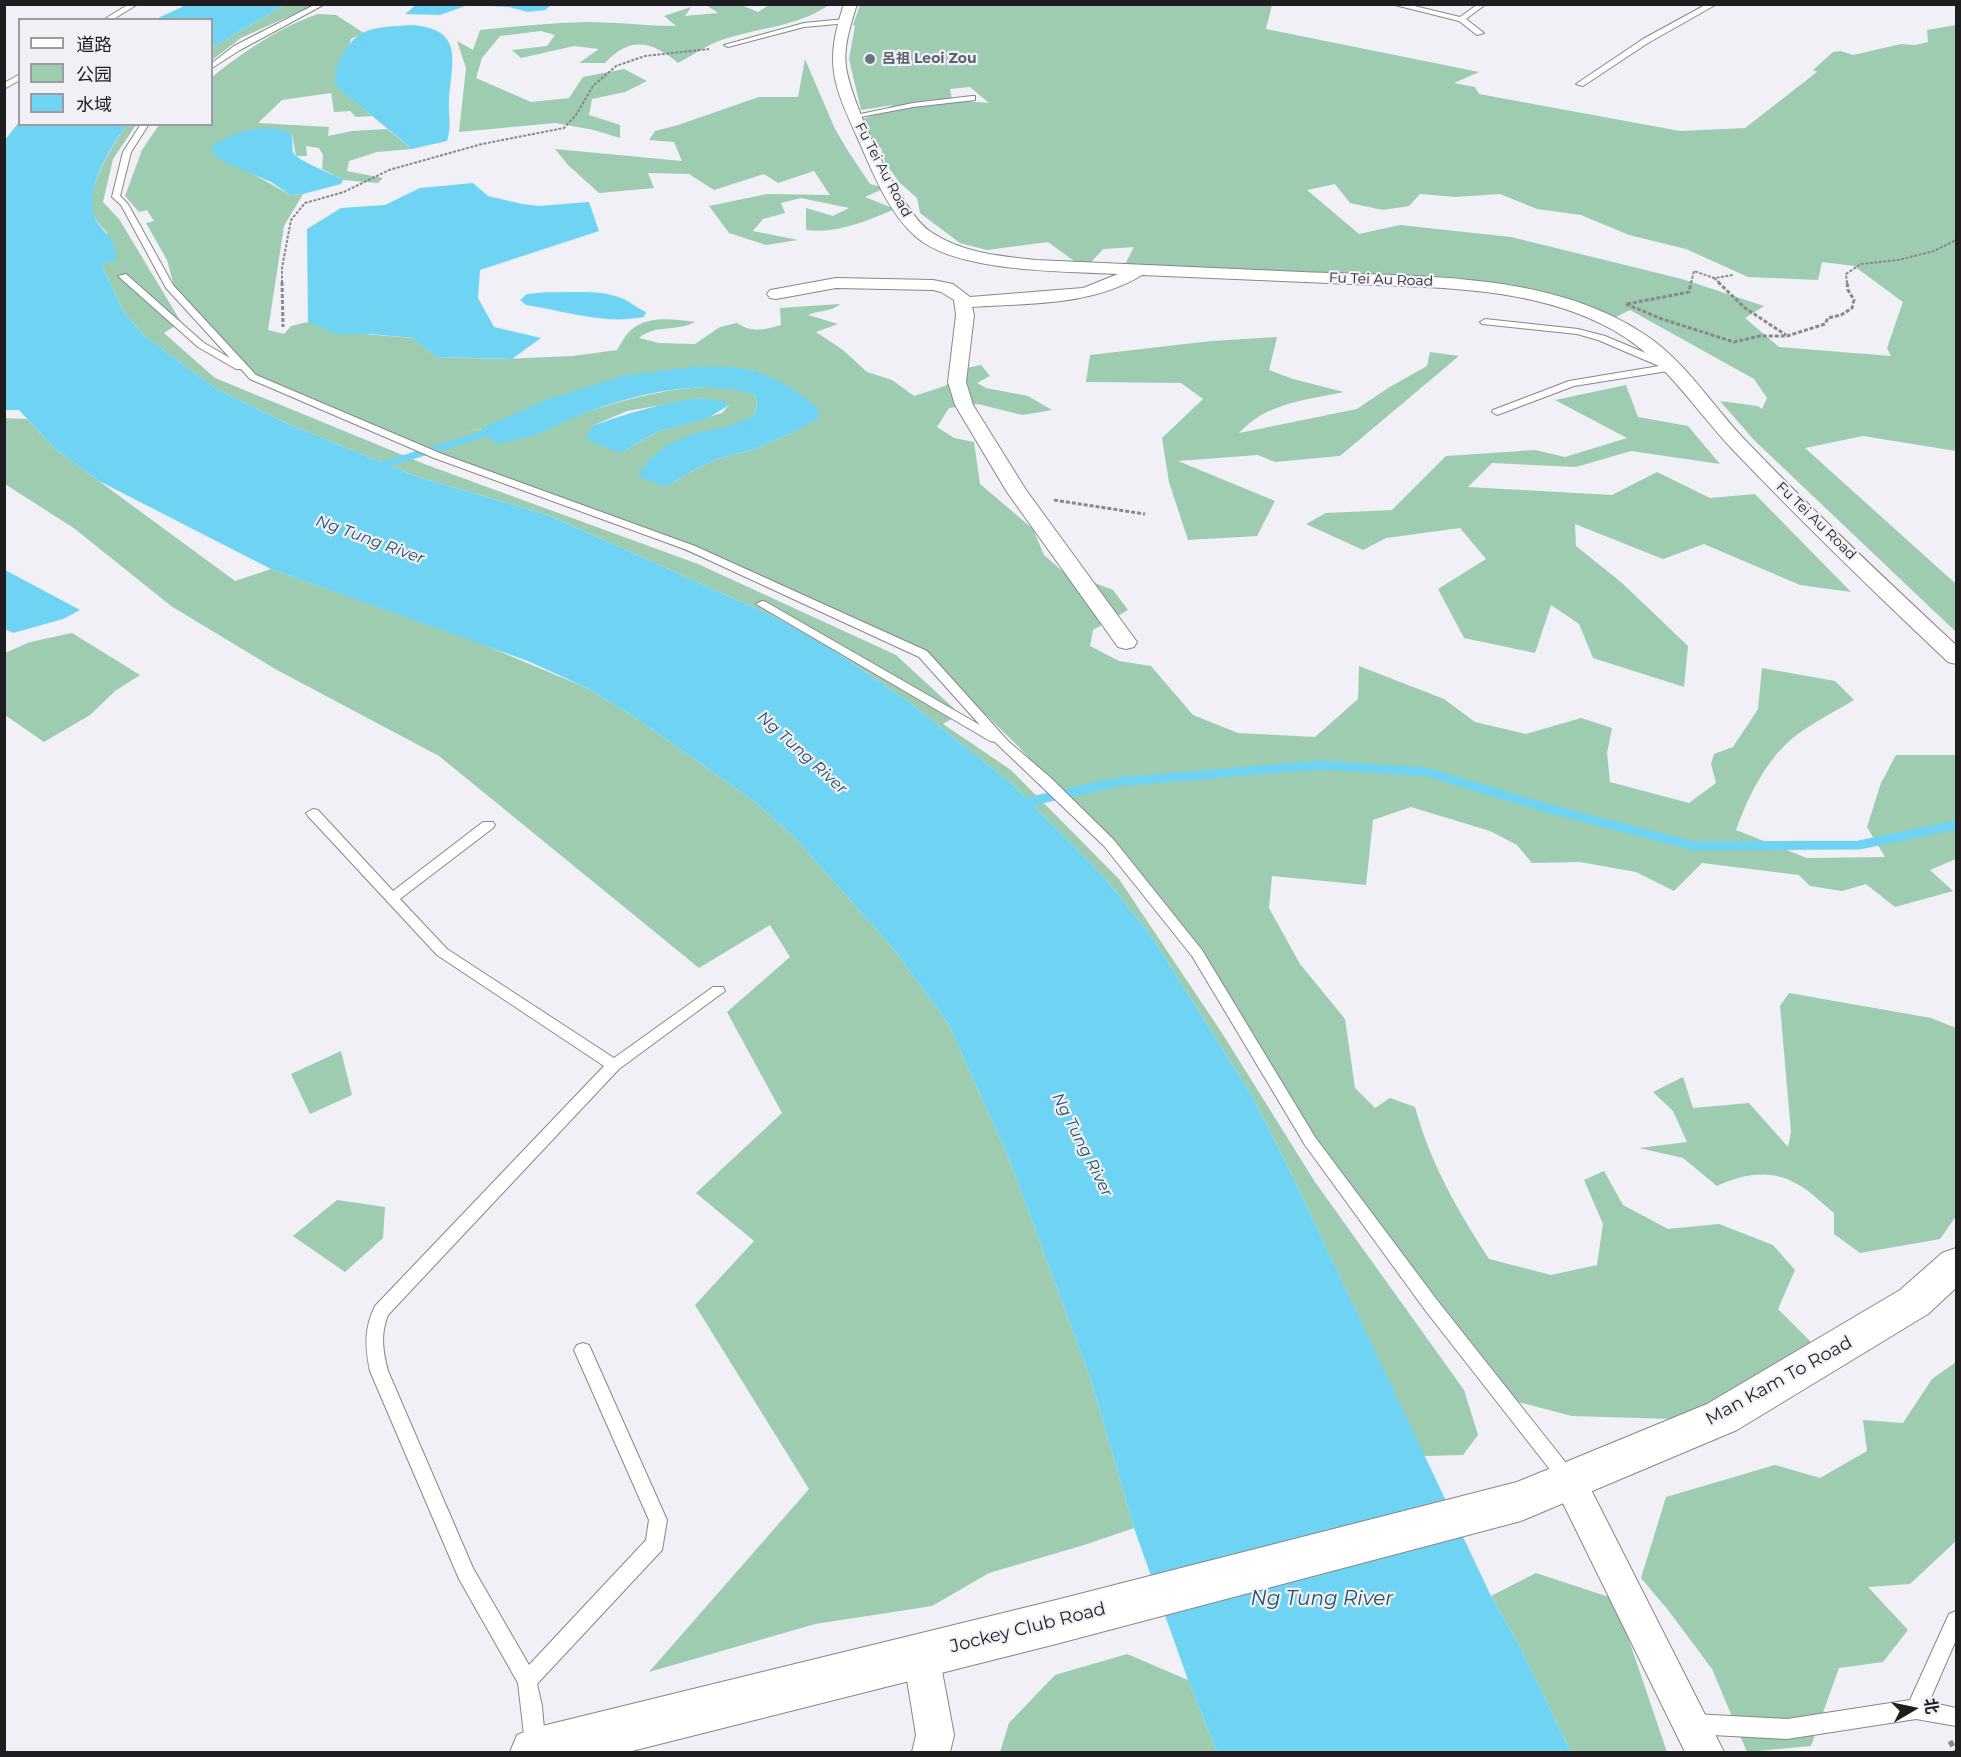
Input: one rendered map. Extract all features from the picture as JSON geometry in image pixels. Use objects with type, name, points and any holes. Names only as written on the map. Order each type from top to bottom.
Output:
[{"type":"main road","name":"Man Kam To Road","points":[[1521,1501],[1722,1417],[1914,1302],[1956,1264]]},
{"type":"main road","name":"Jockey Club Road","points":[[535,1752],[1056,1622],[1521,1501]]},
{"type":"street","name":"Fu Tei Au Road","points":[[848,13],[840,39],[839,66],[846,96],[908,220],[934,241],[961,252],[1010,262],[1462,284],[1527,296],[1593,315],[1631,334],[1674,367],[1736,442],[1956,657]]},
{"type":"street","points":[[963,303],[1083,293],[1102,288],[1139,270]]},
{"type":"street","points":[[776,294],[836,283],[933,285],[947,288],[962,298],[965,315],[957,382],[964,405],[1017,492],[1126,642]]},
{"type":"street","points":[[1569,1481],[1698,1738]]},
{"type":"street","points":[[921,1655],[935,1735],[931,1752]]},
{"type":"lane","points":[[110,18],[135,4]]},
{"type":"lane","points":[[213,65],[237,48],[322,4]]},
{"type":"lane","points":[[1394,4],[1461,19],[1480,33]]},
{"type":"lane","points":[[1422,11],[1431,4]]},
{"type":"lane","points":[[1461,19],[1483,4]]},
{"type":"lane","points":[[1580,84],[1665,28],[1714,4]]},
{"type":"lane","points":[[728,45],[848,13]]},
{"type":"lane","points":[[4,87],[18,77]]},
{"type":"lane","points":[[855,116],[913,105],[972,98]]},
{"type":"lane","points":[[144,126],[127,152],[116,197],[124,204],[170,286],[252,375]]},
{"type":"lane","points":[[123,276],[201,345],[252,375],[438,456],[692,548],[923,654],[1004,744],[1046,781],[1109,843],[1197,953],[1310,1142],[1431,1305],[1569,1481]]},
{"type":"lane","points":[[1485,322],[1567,328],[1594,335],[1654,363],[1674,367]]},
{"type":"lane","points":[[1497,412],[1572,383],[1674,367]]},
{"type":"lane","points":[[762,604],[1004,744]]},
{"type":"lane","points":[[313,813],[442,952],[614,1065]]},
{"type":"lane","points":[[392,898],[488,825]]},
{"type":"lane","points":[[535,1752],[532,1706],[527,1681],[466,1573],[379,1371],[373,1344],[375,1326],[381,1311],[614,1065],[718,991]]},
{"type":"lane","points":[[527,1681],[655,1544],[658,1534],[658,1520],[583,1350]]},
{"type":"lane","points":[[1916,1709],[1956,1620]]},
{"type":"lane","points":[[1698,1738],[1787,1729],[1916,1709],[1956,1717]]},
{"type":"path","points":[[283,327],[282,268],[291,220],[305,203],[344,192],[388,170],[482,144],[564,128],[571,123],[580,103],[600,77],[615,65],[638,56],[711,49],[728,45]]},
{"type":"path","points":[[1627,304],[1662,319],[1686,324],[1734,342],[1760,336],[1787,336],[1825,324],[1828,318],[1841,315],[1852,308],[1854,300],[1848,290],[1846,274],[1861,264],[1925,254],[1956,240]]},
{"type":"path","points":[[1593,315],[1627,304],[1689,292],[1694,271],[1714,278],[1744,308],[1787,336]]},
{"type":"path","points":[[1714,278],[1733,275]]},
{"type":"path","points":[[1017,492],[1145,514]]},
{"type":"green space","points":[[284,5],[314,5],[241,38],[213,59],[213,47]]},
{"type":"green space","points":[[706,5],[741,5],[758,12],[769,5],[829,5],[816,13],[789,23],[719,41],[678,63],[659,50],[641,45],[632,45],[623,49],[605,63],[579,63],[599,49],[574,46],[521,58],[512,50],[547,46],[555,35],[541,31],[500,36],[482,58],[476,78],[531,102],[569,98],[583,77],[624,69],[647,81],[625,92],[592,99],[589,115],[620,125],[620,138],[594,130],[555,123],[459,132],[466,68],[457,41],[473,50],[480,30],[547,24],[598,22],[676,26],[664,16],[691,7],[685,16],[718,13]]},
{"type":"green space","points":[[860,5],[1272,5],[1266,29],[1479,72],[1454,83],[1475,87],[1479,94],[1680,131],[1745,128],[1817,72],[1813,70],[1833,52],[1840,51],[1853,55],[1901,44],[1915,45],[1928,42],[1927,30],[1956,25],[1956,451],[1863,436],[1805,448],[1956,584],[1956,632],[1754,440],[1720,401],[1758,406],[1762,409],[1767,398],[1754,379],[1630,310],[1608,321],[1563,302],[1463,280],[1120,274],[1134,247],[1103,249],[1085,269],[1048,242],[987,250],[960,243],[920,213],[917,198],[899,182],[885,162],[881,148],[867,144],[863,119],[893,105],[861,110],[849,59],[855,26],[853,25]],"holes":[[[970,87],[989,103],[952,100],[950,89]],[[1335,184],[1350,203],[1383,210],[1409,206],[1420,194],[1456,197],[1500,194],[1537,209],[1581,215],[1629,235],[1686,249],[1748,277],[1818,280],[1822,262],[1854,266],[1903,302],[1887,348],[1891,356],[1779,347],[1745,318],[1764,306],[1682,279],[1511,237],[1400,225],[1359,234],[1307,190]]]},
{"type":"green space","points":[[318,14],[336,15],[364,33],[351,39],[338,87],[372,116],[356,117],[350,111],[334,112],[331,93],[282,100],[258,123],[329,127],[328,136],[352,131],[387,129],[412,149],[377,152],[349,161],[347,171],[383,178],[378,183],[343,180],[322,169],[323,155],[319,148],[306,146],[307,156],[296,156],[292,134],[217,158],[239,166],[290,195],[303,194],[284,226],[268,330],[284,334],[291,326],[308,322],[340,332],[413,338],[436,357],[503,359],[573,356],[617,350],[631,330],[653,320],[670,319],[695,322],[681,327],[652,331],[639,338],[659,343],[695,344],[720,327],[737,323],[758,330],[781,325],[780,308],[840,304],[808,315],[838,324],[816,332],[843,350],[867,372],[892,380],[914,396],[945,386],[966,368],[981,365],[990,376],[977,383],[986,388],[1028,396],[1052,410],[1022,415],[978,404],[949,408],[937,427],[954,438],[974,442],[980,484],[1033,529],[1044,555],[1061,570],[1113,590],[1128,610],[1093,630],[1090,646],[1119,661],[1151,666],[1193,715],[1238,733],[1315,737],[1358,699],[1359,666],[1444,699],[1475,722],[1526,734],[1581,718],[1612,728],[1607,753],[1610,782],[1689,803],[1716,783],[1711,764],[1714,754],[1733,747],[1758,709],[1762,668],[1835,681],[1854,700],[1808,727],[1784,746],[1759,779],[1736,830],[1807,858],[1885,857],[1867,827],[1881,783],[1896,755],[1956,755],[1956,859],[1930,870],[1953,891],[1895,907],[1866,884],[1842,891],[1810,886],[1799,875],[1702,863],[1674,891],[1636,872],[1580,862],[1532,863],[1517,845],[1490,831],[1411,807],[1373,820],[1366,885],[1272,876],[1269,908],[1300,964],[1345,1019],[1355,1088],[1375,1108],[1390,1098],[1415,1107],[1421,1128],[1446,1186],[1489,1259],[1551,1275],[1597,1265],[1603,1224],[1584,1180],[1604,1171],[1623,1205],[1668,1229],[1719,1224],[1773,1245],[1795,1270],[1778,1309],[1816,1347],[1754,1381],[1673,1419],[1572,1416],[1503,1398],[1299,1123],[1159,905],[1018,746],[923,654],[614,520],[438,456],[253,377],[176,293],[167,260],[146,223],[154,221],[147,210],[139,212],[125,196],[142,150],[158,126],[213,126],[213,76],[262,41]],"holes":[[[752,370],[818,415],[790,434],[752,450],[717,459],[666,487],[754,416],[757,402],[755,395],[728,388],[697,387],[628,400],[501,443],[480,429],[451,435]],[[702,398],[729,405],[722,413],[657,432],[626,450],[592,426],[627,411]]]},
{"type":"green space","points":[[805,59],[835,129],[848,151],[870,184],[885,188],[865,197],[895,209],[852,226],[818,231],[806,230],[806,208],[833,216],[849,208],[801,198],[781,203],[785,213],[763,219],[753,231],[798,240],[766,245],[729,233],[709,206],[767,194],[830,195],[814,171],[778,183],[764,174],[714,190],[689,174],[648,173],[654,188],[599,193],[568,165],[555,149],[682,161],[674,142],[649,140],[655,131],[759,97],[798,97]]},
{"type":"green space","points":[[126,126],[135,126],[113,159],[103,202],[119,219],[181,322],[164,333],[215,378],[427,465],[698,564],[896,655],[960,714],[943,724],[1011,770],[1119,879],[1222,1033],[1315,1182],[1464,1390],[1478,1435],[1463,1455],[1424,1456],[1288,1167],[1251,1094],[1150,934],[1104,877],[1011,783],[909,702],[826,645],[775,617],[548,515],[418,477],[288,424],[215,388],[146,337],[124,313],[102,265],[107,233],[96,219],[92,210],[92,200],[98,177]]},
{"type":"green space","points":[[1277,337],[1269,370],[1293,379],[1344,392],[1274,409],[1261,415],[1239,433],[1357,409],[1427,366],[1430,352],[1459,356],[1340,456],[1275,462],[1258,455],[1178,461],[1275,501],[1257,536],[1188,540],[1169,482],[1162,438],[1203,399],[1181,383],[1086,382],[1090,355],[1211,341]]},
{"type":"green space","points":[[1626,385],[1638,417],[1688,426],[1720,464],[1631,451],[1576,467],[1492,463],[1468,487],[1612,495],[1657,472],[1710,498],[1755,494],[1851,592],[1800,585],[1704,544],[1663,559],[1575,524],[1576,546],[1622,583],[1688,646],[1684,687],[1593,658],[1579,624],[1551,605],[1535,653],[1464,638],[1438,589],[1486,559],[1460,528],[1386,538],[1363,550],[1306,524],[1326,513],[1392,510],[1446,456],[1535,450],[1565,457],[1627,438],[1555,400]]},
{"type":"green space","points":[[4,418],[27,419],[54,448],[235,581],[271,569],[477,642],[587,688],[636,718],[755,802],[795,838],[891,946],[948,1023],[1008,1156],[1091,1380],[1134,1528],[989,1573],[932,1606],[815,1624],[649,1672],[809,1489],[695,1305],[754,1241],[696,1193],[782,1113],[727,1012],[790,957],[770,925],[699,968],[439,756],[277,670],[171,606],[75,529],[5,484]]},
{"type":"green space","points":[[72,633],[140,675],[115,691],[90,715],[44,742],[5,715],[5,653],[30,642]]},
{"type":"green space","points":[[1789,993],[1931,1018],[1956,1028],[1956,1216],[1940,1239],[1860,1253],[1834,1234],[1834,1213],[1793,1182],[1774,1176],[1755,1175],[1745,1176],[1717,1186],[1683,1158],[1639,1148],[1687,1142],[1673,1111],[1653,1092],[1683,1077],[1693,1108],[1749,1103],[1788,1147],[1791,1132],[1780,1006]]},
{"type":"green space","points":[[341,1051],[352,1095],[310,1114],[291,1074]]},
{"type":"green space","points":[[337,1200],[385,1207],[383,1238],[345,1272],[293,1236]]},
{"type":"green space","points":[[1956,1362],[1956,1541],[1910,1584],[1868,1587],[1908,1630],[1883,1662],[1839,1668],[1811,1746],[1747,1752],[1712,1669],[1641,1578],[1666,1497],[1775,1465],[1820,1478],[1867,1451],[1863,1420],[1903,1423],[1932,1379]]},
{"type":"green space","points":[[1536,1573],[1615,1599],[1667,1752],[1571,1752],[1518,1643],[1491,1596]]},
{"type":"green space","points":[[1127,1654],[1188,1680],[1217,1752],[1000,1752],[1009,1723],[1055,1675]]},
{"type":"water","points":[[186,4],[284,5],[213,47],[213,18],[158,18]]},
{"type":"water","points":[[416,4],[551,5],[545,10],[528,12],[509,7],[468,5],[440,15],[405,14]]},
{"type":"water","points":[[410,25],[428,27],[440,32],[451,49],[452,60],[447,141],[412,149],[336,86],[335,78],[338,65],[347,47],[361,34],[378,28]]},
{"type":"water","name":"Ng Tung River","points":[[18,123],[18,126],[126,126],[99,172],[95,186],[93,212],[116,249],[116,260],[102,265],[124,313],[146,337],[215,388],[288,424],[418,477],[548,515],[775,617],[826,645],[909,702],[1011,783],[1104,877],[1150,934],[1251,1094],[1288,1167],[1491,1596],[1518,1643],[1571,1752],[1217,1752],[1188,1680],[1134,1528],[1091,1380],[1008,1156],[948,1023],[891,946],[795,838],[755,802],[636,718],[587,688],[528,661],[271,569],[99,481],[54,448],[19,410],[5,410],[5,140]]},
{"type":"water","points":[[259,128],[279,129],[291,133],[295,155],[343,180],[341,184],[290,195],[271,182],[216,158],[211,147],[234,134]]},
{"type":"water","points":[[473,183],[488,196],[522,204],[539,206],[589,202],[599,231],[480,270],[478,298],[494,327],[541,338],[512,359],[436,357],[413,338],[337,334],[308,322],[307,229],[341,208],[385,205],[420,188]]},
{"type":"water","points":[[595,292],[613,295],[646,312],[644,317],[629,319],[600,318],[526,305],[520,300],[527,294]]},
{"type":"water","points":[[699,366],[745,369],[770,377],[788,386],[813,404],[820,411],[817,419],[790,434],[752,450],[717,459],[666,487],[638,476],[649,460],[668,444],[693,434],[730,426],[754,416],[757,403],[755,395],[709,388],[685,388],[661,392],[614,403],[532,436],[496,444],[480,429],[546,400],[622,376]]},
{"type":"water","points":[[702,398],[726,402],[729,405],[708,418],[657,432],[624,451],[617,452],[586,439],[592,426],[646,409]]},
{"type":"water","points":[[5,570],[80,610],[63,619],[13,633],[5,629]]},
{"type":"waterway","points":[[379,466],[494,431]]},
{"type":"waterway","points":[[1018,804],[1117,782],[1320,765],[1427,772],[1550,809],[1694,846],[1859,845],[1956,825]]},
{"type":"place","name":"呂祖 Leoi Zou","points":[[870,59]]}]
